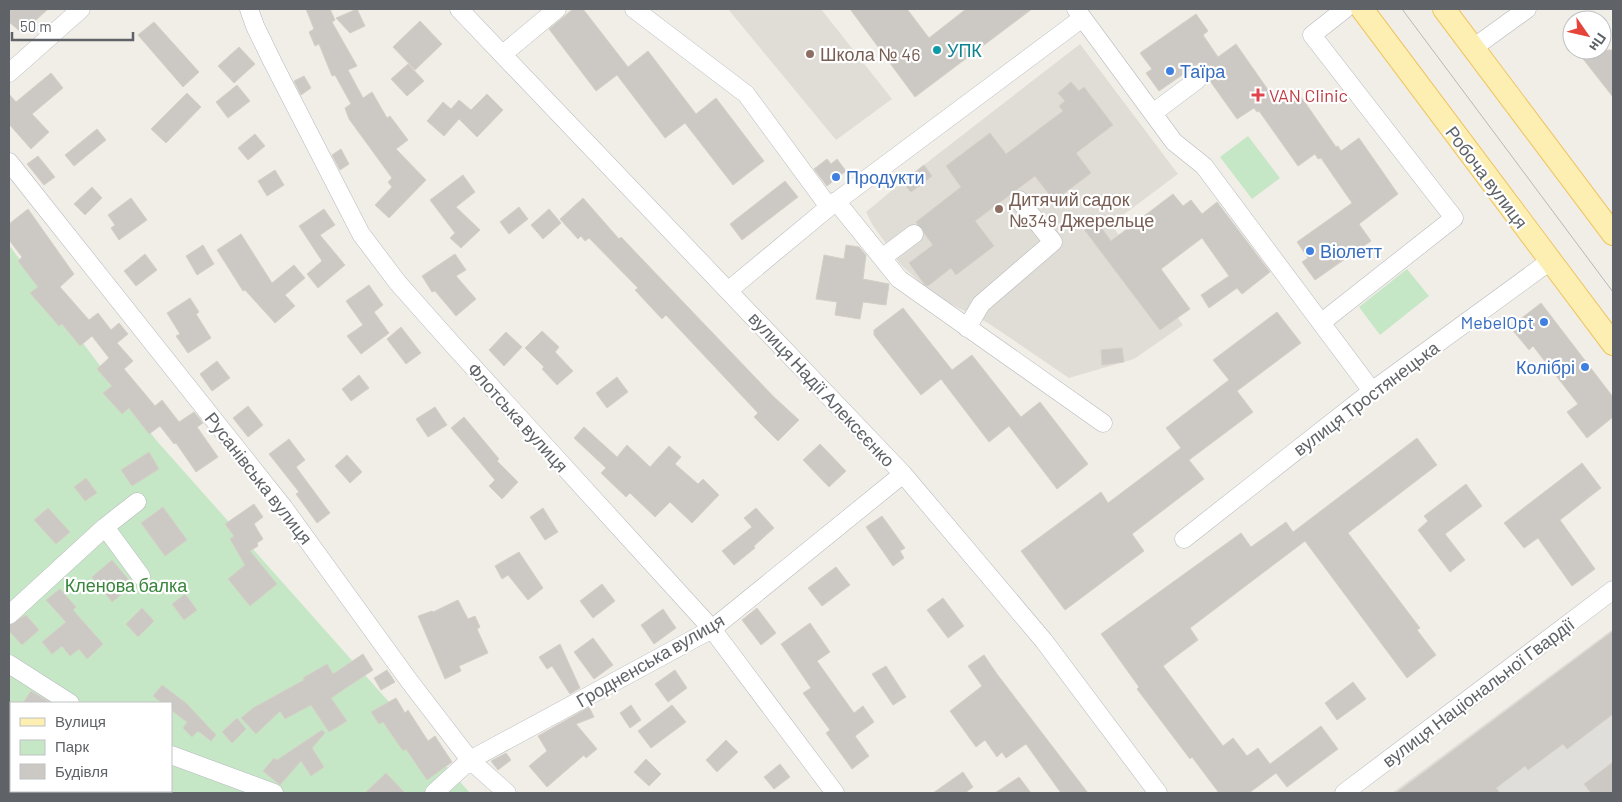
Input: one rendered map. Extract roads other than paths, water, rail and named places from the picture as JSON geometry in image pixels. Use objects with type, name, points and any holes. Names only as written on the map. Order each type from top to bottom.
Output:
[{"type":"main road","name":"Робоча вулиця","points":[[1362,9],[1613,344]]},
{"type":"main road","points":[[1444,9],[1613,234]]},
{"type":"street","points":[[9,74],[81,9]]},
{"type":"street","name":"вулиця Надії Алексєєнко","points":[[459,9],[729,290],[902,474],[1044,641],[1158,793]]},
{"type":"street","points":[[503,54],[557,9]]},
{"type":"street","points":[[634,9],[746,94],[832,204],[882,258],[898,279],[1104,423]]},
{"type":"street","points":[[1322,322],[1454,218],[1312,35],[1345,9]]},
{"type":"street","points":[[1473,48],[1527,9]]},
{"type":"street","points":[[729,290],[832,204],[1078,14],[1174,142],[1204,166],[1372,391]]},
{"type":"street","name":"Флотська вулиця","points":[[251,17],[361,234],[398,282],[454,346],[712,629],[835,793]]},
{"type":"street","points":[[1153,113],[1197,80]]},
{"type":"street","name":"Русанівська вулиця","points":[[9,162],[284,508],[410,682],[470,760],[507,793]]},
{"type":"street","points":[[967,328],[981,304],[1053,242],[1020,200]]},
{"type":"street","points":[[882,258],[914,234]]},
{"type":"street","name":"вулиця Тростянецька","points":[[1184,539],[1372,391],[1550,261]]},
{"type":"street","name":"Гродненська вулиця","points":[[434,793],[470,760],[712,629],[902,474]]},
{"type":"street","points":[[9,615],[105,527],[137,502]]},
{"type":"street","points":[[105,527],[141,576]]},
{"type":"street","name":"вулиця Національної Гвардії","points":[[1344,793],[1613,590]]},
{"type":"street","points":[[9,664],[68,702]]},
{"type":"street","points":[[172,755],[274,793]]},
{"type":"tram line","points":[[1402,9],[1613,292]]},
{"type":"place","name":"УПК","points":[[937,50]]},
{"type":"place","name":"Школа № 46","points":[[810,54]]},
{"type":"place","name":"Таїра","points":[[1170,71]]},
{"type":"place","name":"VAN Clinic","points":[[1258,95]]},
{"type":"place","name":"Продукти","points":[[836,177]]},
{"type":"place","name":"Дитячий садок №349 Джерельце","points":[[999,209]]},
{"type":"place","name":"Віолетт","points":[[1310,251]]},
{"type":"place","name":"MebelOpt","points":[[1544,322]]},
{"type":"place","name":"Колібрі","points":[[1585,367]]},
{"type":"park label","name":"Кленова балка","points":[[126,585]]}]
